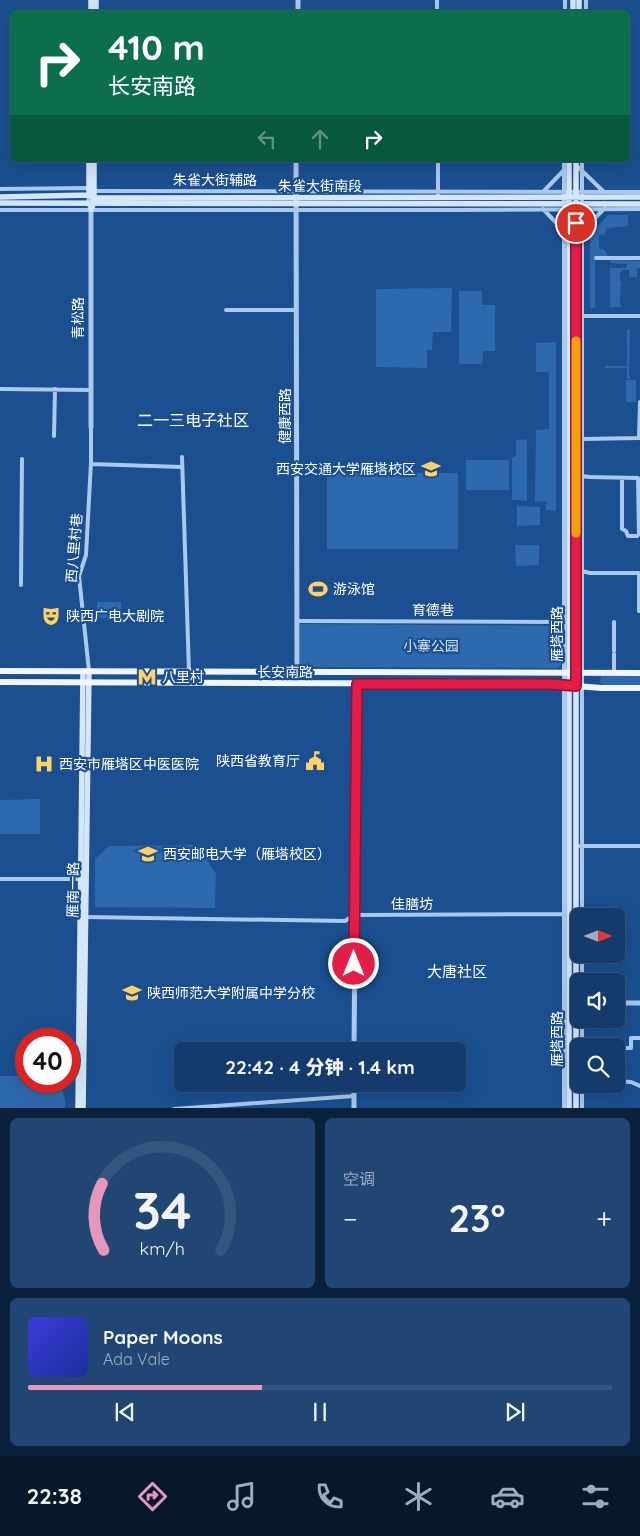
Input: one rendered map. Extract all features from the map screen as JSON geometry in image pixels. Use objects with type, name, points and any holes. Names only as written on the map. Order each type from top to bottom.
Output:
[{"type":"main road","name":"青松路","points":[[89,162],[92,198]]},
{"type":"main road","name":"青松路","points":[[92,198],[94,162]]},
{"type":"main road","name":"雁塔西路","points":[[573,162],[567,622],[573,673]]},
{"type":"main road","name":"朱雀大街南段","points":[[296,204],[438,195],[537,201]]},
{"type":"main road","name":"朱雀大街南段","points":[[0,197],[296,204],[537,201],[609,201],[640,204]]},
{"type":"main road","name":"朱雀大街南段","points":[[609,201],[640,197]]},
{"type":"main road","name":"朱雀大街南段","points":[[0,203],[92,198]]},
{"type":"main road","name":"雁塔西路","points":[[573,236],[579,316],[573,673],[573,908]]},
{"type":"main road","name":"长安南路","points":[[0,671],[640,673]]},
{"type":"main road","name":"雁南一路","points":[[78,1108],[86,671]]},
{"type":"main road","name":"长安南路","points":[[0,682],[640,688]]},
{"type":"main road","name":"雁塔西路","points":[[573,686],[579,846],[574,908]]},
{"type":"main road","name":"雁南一路","points":[[83,879],[85,917],[83,1108]]},
{"type":"main road","name":"雁塔西路","points":[[570,1108],[574,1028]]},
{"type":"main road","name":"雁塔西路","points":[[575,1028],[576,1108]]},
{"type":"street","name":"健康西路","points":[[296,162],[297,673]]},
{"type":"street","points":[[438,162],[438,195]]},
{"type":"street","points":[[564,162],[564,171],[582,231],[579,316],[582,439],[582,571],[573,686]]},
{"type":"street","points":[[573,162],[604,192],[609,201],[604,209],[582,231],[573,236],[542,209],[537,201],[542,192],[573,162]]},
{"type":"street","points":[[567,622],[564,230],[582,171],[582,162]]},
{"type":"street","name":"朱雀大街辅路","points":[[0,189],[92,198]]},
{"type":"street","name":"朱雀大街辅路","points":[[0,210],[92,198],[296,191],[438,195],[542,192],[604,209],[640,209]]},
{"type":"street","name":"朱雀大街辅路","points":[[296,204],[542,209],[604,192],[640,192]]},
{"type":"street","name":"青松路","points":[[91,427],[92,198]]},
{"type":"street","points":[[596,258],[640,258]]},
{"type":"street","points":[[226,310],[296,310]]},
{"type":"street","points":[[579,316],[640,316]]},
{"type":"street","points":[[0,389],[91,390]]},
{"type":"street","points":[[54,436],[55,389]]},
{"type":"street","points":[[582,439],[638,439],[640,437],[640,402]]},
{"type":"street","name":"西八里村巷","points":[[86,671],[79,576],[86,555],[91,427]]},
{"type":"street","points":[[182,457],[189,672]]},
{"type":"street","points":[[22,460],[22,585]]},
{"type":"street","points":[[91,464],[182,467]]},
{"type":"street","points":[[582,476],[638,478],[639,534],[637,536],[628,536],[626,531],[622,529],[622,480]]},
{"type":"street","points":[[582,571],[589,573],[638,573],[638,611]]},
{"type":"street","name":"育德巷","points":[[297,621],[567,622]]},
{"type":"street","points":[[614,622],[614,673]]},
{"type":"street","points":[[354,1042],[357,684]]},
{"type":"street","points":[[579,846],[640,846]]},
{"type":"street","points":[[0,879],[83,879]]},
{"type":"street","name":"佳膳坊","points":[[85,917],[345,920],[354,915],[570,914]]},
{"type":"street","points":[[564,1108],[571,963]]},
{"type":"street","points":[[625,1003],[640,1003]]},
{"type":"street","points":[[625,1048],[631,1048],[631,1038],[640,1038]]},
{"type":"street","points":[[625,1082],[631,1082],[640,1086]]},
{"type":"street","points":[[354,1092],[354,1108]]},
{"type":"street","points":[[582,1093],[582,1108]]},
{"type":"street","points":[[174,1108],[354,1096]]},
{"type":"green space","points":[[608,215],[628,215],[628,226],[609,228],[606,229],[603,235],[599,235],[599,249],[603,249],[607,253],[607,257],[595,257],[595,308],[590,308],[590,235]]},
{"type":"green space","points":[[610,260],[640,261],[640,268],[637,268],[637,277],[629,277],[629,270],[622,270],[620,272],[620,275],[622,275],[620,276],[620,282],[622,283],[621,307],[610,307],[610,268],[626,268],[627,264],[610,263]]},
{"type":"green space","points":[[452,288],[451,332],[433,332],[432,350],[427,350],[427,368],[376,367],[376,289]]},
{"type":"green space","points":[[459,291],[482,291],[482,305],[495,305],[495,351],[483,351],[482,364],[459,364]]},
{"type":"green space","points":[[627,330],[630,330],[630,379],[627,379],[627,368],[605,368],[605,366],[627,366]]},
{"type":"green space","points":[[556,342],[556,511],[546,510],[546,501],[535,502],[536,430],[549,429],[549,372],[536,372],[536,343]]},
{"type":"green space","points":[[626,380],[636,380],[636,402],[626,402]]},
{"type":"green space","points":[[527,439],[527,501],[512,500],[512,458],[516,456],[516,440]]},
{"type":"green space","points":[[466,460],[509,460],[509,490],[466,490]]},
{"type":"green space","points":[[327,472],[458,473],[458,549],[327,549]]},
{"type":"green space","points":[[517,506],[540,507],[540,525],[517,526]]},
{"type":"green space","points":[[515,545],[539,545],[539,565],[516,566]]},
{"type":"green space","points":[[97,602],[121,602],[121,618],[97,618]]},
{"type":"green space","name":"小寨公园","points":[[300,624],[563,626],[563,662],[558,668],[300,667]]},
{"type":"green space","points":[[640,675],[640,685],[602,685],[600,681],[601,676]]},
{"type":"green space","points":[[40,799],[40,834],[0,834],[0,800]]},
{"type":"green space","points":[[198,845],[216,874],[215,908],[95,907],[95,859],[109,846]]},
{"type":"green space","points":[[0,1076],[15,1076],[15,1093],[63,1093],[65,1100],[65,1108],[0,1108]]},
{"type":"slow traffic","points":[[576,341],[576,533]]},
{"type":"place","name":"西安交通大学雁塔校区","points":[[431,469]]},
{"type":"place","name":"游泳馆","points":[[318,589]]},
{"type":"place","name":"陕西广电大剧院","points":[[51,616]]},
{"type":"place","name":"八里村","points":[[147,677]]},
{"type":"place","name":"陕西省教育厅","points":[[315,761]]},
{"type":"place","name":"西安市雁塔区中医医院","points":[[44,764]]},
{"type":"place","name":"西安邮电大学（雁塔校区）","points":[[148,854]]},
{"type":"place","name":"陕西师范大学附属中学分校","points":[[132,993]]},
{"type":"district","name":"二一三电子社区","points":[[193,420]]},
{"type":"district","name":"大唐社区","points":[[457,972]]},
{"type":"route","points":[[354,964],[357,684],[550,684],[576,686],[576,223]]}]
